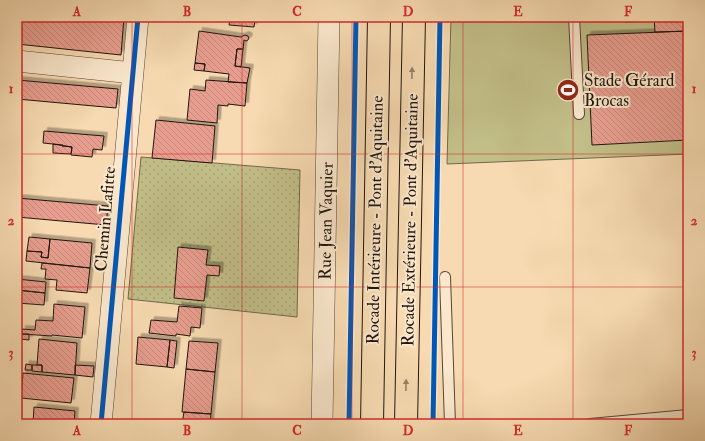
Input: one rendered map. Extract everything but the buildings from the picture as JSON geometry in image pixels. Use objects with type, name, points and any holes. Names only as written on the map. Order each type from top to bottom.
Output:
[{"type":"highway","name":"Rocade Intérieure - Pont d'Aquitaine","points":[[372,424],[379,17]]},
{"type":"highway","name":"Rocade Extérieure - Pont d'Aquitaine","points":[[406,424],[414,17]]},
{"type":"street","name":"Chemin Lafitte","points":[[101,424],[138,17]]},
{"type":"street","name":"Rue Jean Vaquier","points":[[322,424],[329,17]]},
{"type":"street","points":[[17,61],[133,73]]},
{"type":"lane","points":[[574,17],[579,114]]},
{"type":"lane","points":[[445,277],[450,424]]},
{"type":"lane","points":[[590,424],[688,415]]},
{"type":"shaded area","name":"Stade Gérard Brocas","points":[[451,17],[688,17],[688,154],[447,164]]},
{"type":"shaded area","points":[[141,157],[300,170],[297,317],[128,299]]},
{"type":"cycle path","points":[[101,424],[138,17]]},
{"type":"cycle path","points":[[349,424],[356,17]]},
{"type":"cycle path","points":[[433,424],[440,17]]},
{"type":"place","name":"Stade Gérard Brocas","points":[[568,90]]}]
